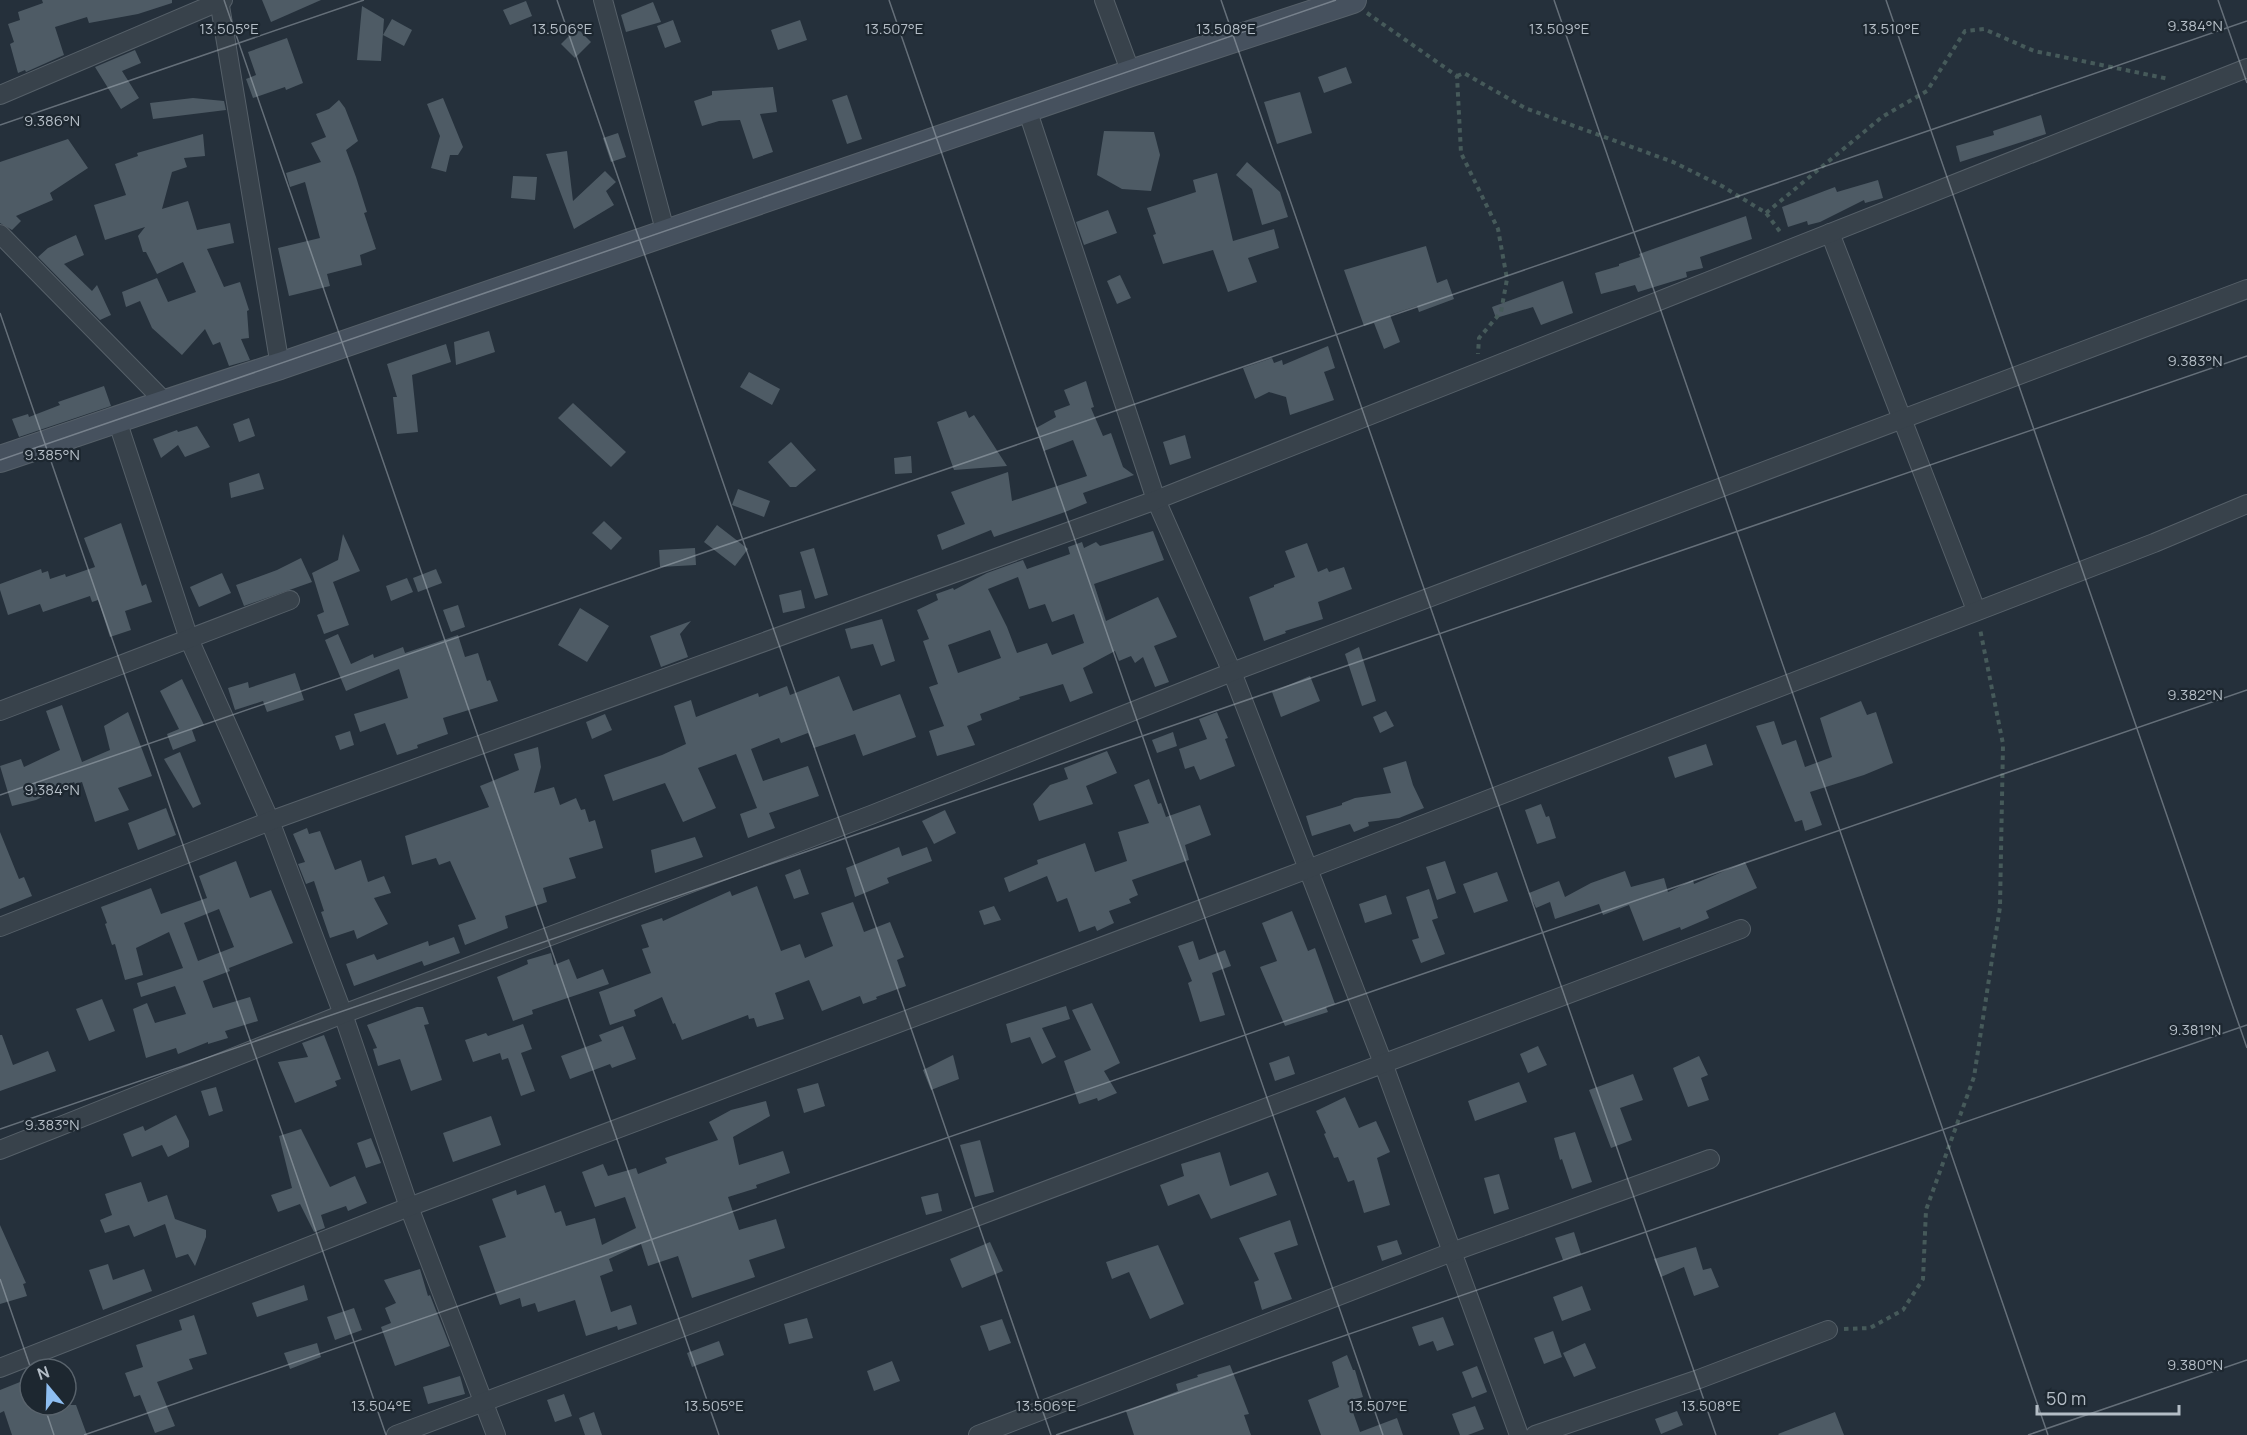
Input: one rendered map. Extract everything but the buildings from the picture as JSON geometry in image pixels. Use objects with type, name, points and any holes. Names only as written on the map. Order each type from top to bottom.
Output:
[{"type":"main road","points":[[0,459],[165,402],[280,366],[1131,73],[1350,0]]},
{"type":"street","points":[[0,95],[220,0],[280,366]]},
{"type":"street","points":[[603,0],[666,234]]},
{"type":"street","points":[[1104,0],[1131,73]]},
{"type":"street","points":[[0,927],[270,821],[1156,500],[2247,68]]},
{"type":"street","points":[[1028,109],[1156,500],[1232,672],[1383,1063],[1519,1435]]},
{"type":"street","points":[[1830,233],[1976,610]]},
{"type":"street","points":[[0,234],[165,402]]},
{"type":"street","points":[[0,1150],[343,1014],[871,815],[1232,672],[2247,289]]},
{"type":"street","points":[[117,420],[189,639],[270,821],[343,1014],[409,1207],[496,1435]]},
{"type":"street","points":[[0,1368],[409,1207],[1308,869],[2154,543],[2247,504]]},
{"type":"street","points":[[0,711],[290,600]]},
{"type":"street","points":[[396,1435],[1742,929]]},
{"type":"street","points":[[978,1435],[1452,1252],[1710,1159]]},
{"type":"street","points":[[1534,1435],[1699,1379],[1828,1330]]},
{"type":"path","points":[[1350,0],[1457,76]]},
{"type":"path","points":[[1766,213],[1882,117],[1927,91],[1965,31],[1984,29],[2034,51],[2202,86]]},
{"type":"path","points":[[1457,76],[1464,73],[1525,108],[1673,162],[1722,186],[1766,213],[1793,248]]},
{"type":"path","points":[[1457,76],[1461,153],[1498,229],[1507,279],[1502,312],[1479,338],[1476,373]]},
{"type":"path","points":[[1828,1330],[1870,1328],[1903,1310],[1923,1279],[1926,1210],[1974,1077],[2000,906],[2002,744],[1976,610]]}]
